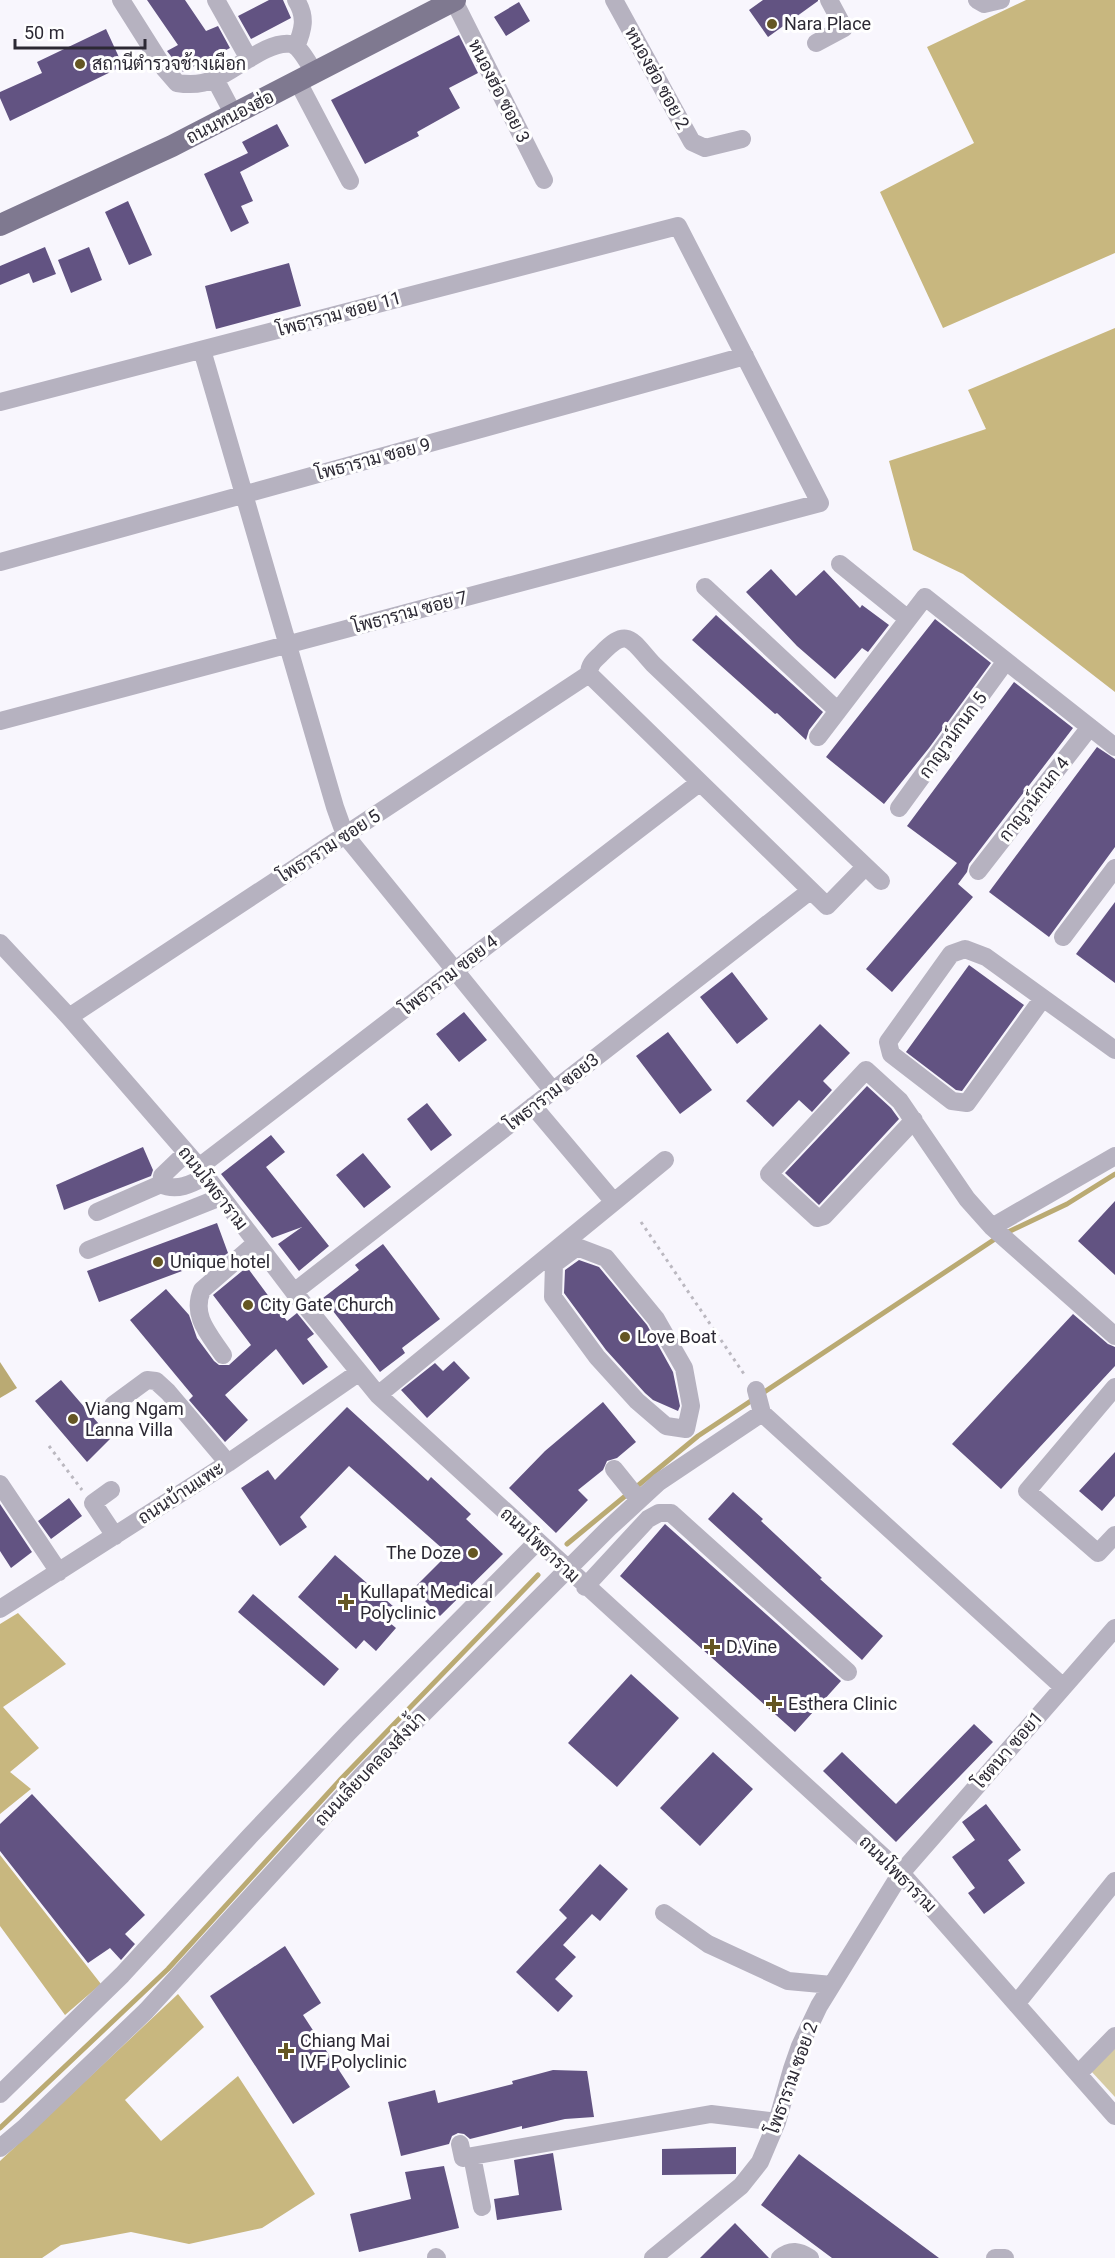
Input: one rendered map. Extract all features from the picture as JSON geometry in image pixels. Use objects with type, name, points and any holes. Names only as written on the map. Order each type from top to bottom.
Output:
[{"type":"main road","name":"ถนนหนองฮ่อ","points":[[0,225],[172,146],[454,0]]},
{"type":"street","points":[[121,0],[164,68],[177,83],[192,85],[215,79],[276,46],[291,44],[296,47]]},
{"type":"street","points":[[216,0],[249,59]]},
{"type":"street","points":[[296,0],[302,9],[304,28],[296,47],[306,77],[350,181]]},
{"type":"street","name":"หนองฮ่อ ซอย 3","points":[[454,0],[544,180]]},
{"type":"street","name":"หนองฮ่อ ซอย 2","points":[[614,0],[692,142],[705,148],[741,139]]},
{"type":"street","points":[[816,43],[844,28],[829,0]]},
{"type":"street","points":[[977,0],[984,4],[1000,0]]},
{"type":"street","points":[[215,79],[234,115]]},
{"type":"street","name":"โพธาราม ซอย 11","points":[[0,402],[678,226],[745,356]]},
{"type":"street","points":[[201,350],[345,835],[553,1091]]},
{"type":"street","name":"โพธาราม ซอย 9","points":[[0,562],[745,356]]},
{"type":"street","name":"โพธาราม ซอย 7","points":[[0,721],[820,503],[745,356]]},
{"type":"street","points":[[840,564],[908,619]]},
{"type":"street","points":[[705,587],[838,711]]},
{"type":"street","points":[[818,737],[924,597],[1115,747]]},
{"type":"street","points":[[865,867],[827,906],[589,674],[591,663],[621,637],[633,642],[653,664],[881,881]]},
{"type":"street","name":"กาญวน์กนก 5","points":[[899,808],[1006,661]]},
{"type":"street","name":"โพธาราม ซอย 5","points":[[69,1017],[589,674]]},
{"type":"street","name":"กาญวน์กนก 4","points":[[978,871],[1090,727]]},
{"type":"street","name":"โพธาราม ซอย 4","points":[[160,1184],[177,1187],[191,1184],[202,1172],[455,970],[699,783]]},
{"type":"street","points":[[1063,937],[1115,867]]},
{"type":"street","name":"โพธาราม ซอย3","points":[[294,1293],[810,891]]},
{"type":"street","name":"ถนนโพธาราม","points":[[0,943],[69,1017],[202,1172],[358,1374],[585,1587],[901,1873],[1115,2116]]},
{"type":"street","points":[[1043,998],[967,1103],[952,1101],[891,1054],[888,1042],[951,954],[965,949],[986,957],[1043,998],[1115,1050]]},
{"type":"street","points":[[914,1120],[824,1216],[817,1218],[769,1174],[866,1070],[900,1101],[914,1120],[967,1199],[992,1227],[1115,1336]]},
{"type":"street","points":[[533,1106],[614,1202]]},
{"type":"street","points":[[97,1212],[160,1184],[162,1176],[186,1153]]},
{"type":"street","points":[[992,1227],[1115,1156]]},
{"type":"street","points":[[378,1395],[665,1160]]},
{"type":"street","points":[[88,1250],[221,1197]]},
{"type":"street","points":[[223,1355],[197,1313],[198,1300],[201,1290],[256,1243]]},
{"type":"street","points":[[686,1430],[691,1406],[684,1368],[656,1319],[606,1258],[576,1247],[554,1264],[553,1297],[597,1357],[637,1401],[666,1426],[686,1430],[702,1453]]},
{"type":"street","name":"ถนนบ้านแพะ","points":[[0,1609],[228,1463],[358,1374]]},
{"type":"street","points":[[113,1405],[147,1380],[156,1382],[168,1392],[228,1463]]},
{"type":"street","points":[[1115,1387],[1027,1491],[1098,1553],[1115,1535]]},
{"type":"street","points":[[756,1390],[762,1413],[1063,1687]]},
{"type":"street","name":"ถนนเลียบคลองส่งน้ำ","points":[[0,2148],[24,2128],[146,2011],[364,1773],[566,1569],[659,1482],[762,1413]]},
{"type":"street","points":[[614,1469],[639,1500]]},
{"type":"street","points":[[0,1484],[60,1572]]},
{"type":"street","points":[[111,1490],[93,1503],[115,1536]]},
{"type":"street","points":[[585,1587],[648,1518],[659,1512],[671,1513],[848,1672]]},
{"type":"street","points":[[0,2094],[122,1975],[334,1748],[537,1542]]},
{"type":"street","name":"โชตนา ซอย1","points":[[901,1873],[1115,1628]]},
{"type":"street","name":"โพธาราม ซอย 2","points":[[653,2258],[741,2186],[760,2162],[777,2122],[800,2046],[832,1985],[901,1873]]},
{"type":"street","points":[[1016,2004],[1115,1881]]},
{"type":"street","points":[[664,1913],[708,1944],[788,1981],[832,1985]]},
{"type":"street","points":[[1078,2074],[1115,2036]]},
{"type":"street","points":[[482,2207],[466,2150],[711,2114],[777,2122]]},
{"type":"street","points":[[780,2258],[786,2253],[798,2251],[810,2258]]},
{"type":"street","points":[[995,2258],[1005,2258]]},
{"type":"path","points":[[641,1222],[737,1366],[756,1390]]},
{"type":"path","points":[[49,1446],[93,1503]]},
{"type":"shaded area","points":[[1026,0],[1115,0],[1115,253],[943,328],[880,192],[974,143],[927,47]]},
{"type":"shaded area","points":[[1115,328],[1115,692],[963,574],[913,550],[889,461],[986,429],[968,390]]},
{"type":"shaded area","points":[[0,1362],[17,1388],[0,1398]]},
{"type":"shaded area","points":[[18,1613],[66,1664],[3,1707],[39,1748],[10,1772],[31,1789],[0,1814],[0,1624]]},
{"type":"shaded area","points":[[0,1855],[101,1984],[65,2015],[0,1926]]},
{"type":"shaded area","points":[[178,1994],[204,2027],[125,2100],[161,2141],[238,2076],[315,2194],[262,2228],[189,2244],[131,2232],[61,2245],[42,2258],[0,2258],[0,2161]]},
{"type":"shaded area","points":[[1115,2045],[1115,2097],[1091,2071]]},
{"type":"building","points":[[147,0],[185,0],[206,31],[218,26],[230,48],[183,72],[167,51],[178,45]]},
{"type":"building","points":[[269,0],[283,0],[291,18],[251,39],[238,16]]},
{"type":"building","name":"Nara Place","points":[[763,0],[818,1],[768,37],[749,10]]},
{"type":"building","points":[[519,2],[530,21],[506,36],[494,17]]},
{"type":"building","name":"สถานีตำรวจช้างเผือก","points":[[106,29],[123,66],[10,121],[0,98],[0,92],[42,73],[37,62]]},
{"type":"building","points":[[459,35],[478,73],[449,88],[460,108],[417,132],[419,136],[365,164],[331,100]]},
{"type":"building","points":[[277,124],[289,146],[240,172],[253,201],[241,206],[249,223],[231,232],[204,174],[248,153],[242,142]]},
{"type":"building","points":[[128,201],[152,255],[129,265],[105,212]]},
{"type":"building","points":[[45,247],[56,274],[33,283],[29,273],[0,285],[0,266]]},
{"type":"building","points":[[89,247],[102,280],[71,293],[58,260]]},
{"type":"building","points":[[289,263],[301,306],[216,329],[205,286]]},
{"type":"building","points":[[771,569],[796,596],[824,570],[860,608],[862,605],[889,625],[868,652],[862,648],[835,679],[797,646],[746,592]]},
{"type":"building","points":[[716,615],[823,712],[809,730],[806,740],[692,640]]},
{"type":"building","points":[[935,619],[991,663],[929,748],[884,804],[826,757]]},
{"type":"building","points":[[1014,682],[1073,728],[969,864],[967,872],[958,884],[973,897],[892,992],[866,969],[957,863],[907,826]]},
{"type":"building","points":[[1097,747],[1115,759],[1115,847],[1049,937],[989,892]]},
{"type":"building","points":[[1115,902],[1115,983],[1076,954]]},
{"type":"building","points":[[969,965],[1024,1005],[962,1091],[956,1090],[906,1052]]},
{"type":"building","points":[[732,972],[768,1019],[737,1044],[700,997]]},
{"type":"building","points":[[464,1012],[487,1040],[459,1062],[436,1034]]},
{"type":"building","points":[[820,1024],[850,1053],[823,1081],[832,1090],[812,1112],[799,1100],[773,1127],[746,1101]]},
{"type":"building","points":[[668,1032],[712,1090],[680,1114],[636,1056]]},
{"type":"building","points":[[867,1086],[891,1108],[899,1119],[819,1205],[785,1173]]},
{"type":"building","points":[[427,1103],[452,1135],[431,1151],[407,1119]]},
{"type":"building","points":[[271,1135],[285,1152],[266,1167],[329,1246],[299,1271],[278,1244],[302,1227],[272,1238],[221,1174]]},
{"type":"building","points":[[143,1147],[153,1170],[151,1176],[64,1210],[56,1185]]},
{"type":"building","points":[[363,1153],[391,1187],[364,1208],[336,1175]]},
{"type":"building","points":[[1115,1201],[1115,1275],[1078,1241]]},
{"type":"building","name":"Unique hotel","points":[[217,1223],[228,1253],[99,1302],[87,1271]]},
{"type":"building","points":[[383,1244],[440,1319],[402,1348],[405,1353],[380,1372],[323,1298],[359,1270],[355,1265]]},
{"type":"building","name":"Love Boat","points":[[579,1260],[599,1267],[647,1325],[673,1372],[680,1406],[678,1411],[653,1400],[645,1393],[606,1350],[564,1293],[565,1270]]},
{"type":"building","points":[[247,1267],[287,1321],[297,1313],[314,1334],[307,1339],[328,1367],[303,1385],[276,1349],[225,1395],[248,1420],[225,1442],[189,1400],[193,1396],[130,1320],[166,1289],[189,1315],[197,1338],[214,1361],[219,1365],[229,1365],[251,1345],[213,1295]]},
{"type":"building","points":[[1073,1314],[1108,1344],[1115,1347],[1115,1366],[1001,1489],[952,1444]]},
{"type":"building","points":[[454,1361],[470,1378],[427,1418],[401,1390],[435,1363],[443,1371]]},
{"type":"building","name":"Viang Ngam Lanna Villa","points":[[61,1380],[111,1438],[87,1462],[35,1401]]},
{"type":"building","points":[[603,1402],[636,1442],[617,1458],[607,1461],[603,1470],[578,1490],[588,1500],[556,1533],[509,1488],[545,1451]]},
{"type":"building","points":[[347,1407],[428,1481],[431,1477],[471,1514],[466,1519],[503,1554],[440,1616],[413,1589],[447,1555],[444,1550],[349,1466],[300,1517],[307,1527],[280,1546],[241,1488],[268,1470],[275,1480]]},
{"type":"building","points":[[1115,1452],[1115,1496],[1102,1511],[1079,1491]]},
{"type":"building","points":[[733,1492],[822,1578],[820,1579],[883,1636],[862,1660],[708,1519]]},
{"type":"building","points":[[69,1498],[82,1516],[51,1539],[38,1521]]},
{"type":"building","points":[[0,1504],[32,1552],[11,1568],[0,1551]]},
{"type":"building","points":[[665,1524],[841,1681],[795,1732],[620,1576]]},
{"type":"building","name":"Kullapat Medical Polyclinic","points":[[335,1555],[394,1607],[384,1618],[396,1628],[376,1651],[364,1640],[356,1649],[298,1597]]},
{"type":"building","points":[[253,1594],[339,1669],[324,1686],[238,1612]]},
{"type":"building","points":[[631,1674],[679,1718],[617,1787],[568,1743]]},
{"type":"building","points":[[974,1724],[993,1742],[896,1842],[823,1771],[842,1752],[896,1804]]},
{"type":"building","points":[[713,1752],[753,1789],[700,1846],[660,1808]]},
{"type":"building","points":[[32,1794],[145,1915],[125,1934],[135,1944],[121,1960],[110,1948],[88,1963],[0,1851],[0,1824]]},
{"type":"building","points":[[986,1804],[1021,1850],[1008,1860],[1025,1883],[984,1914],[968,1893],[975,1888],[952,1857],[975,1840],[962,1822]]},
{"type":"building","points":[[600,1864],[628,1889],[600,1921],[592,1914],[563,1945],[576,1957],[555,1979],[573,1996],[558,2012],[516,1972],[567,1918],[559,1910]]},
{"type":"building","name":"Chiang Mai IVF Polyclinic","points":[[285,1946],[321,2003],[303,2015],[350,2087],[293,2124],[210,1996]]},
{"type":"building","points":[[553,2070],[587,2071],[594,2117],[565,2119],[522,2129],[522,2126],[470,2139],[458,2133],[452,2136],[449,2144],[401,2156],[388,2102],[435,2090],[438,2103],[513,2084],[512,2081]]},
{"type":"building","points":[[736,2147],[736,2174],[662,2175],[662,2149]]},
{"type":"building","points":[[553,2153],[562,2210],[497,2220],[494,2199],[519,2195],[514,2160]]},
{"type":"building","points":[[799,2154],[939,2258],[832,2258],[761,2205]]},
{"type":"building","points":[[444,2166],[459,2228],[359,2252],[350,2214],[411,2199],[405,2172]]},
{"type":"building","points":[[735,2223],[769,2258],[700,2258]]},
{"type":"waterway","points":[[1006,1233],[1067,1204],[1115,1174]]},
{"type":"waterway","points":[[567,1544],[698,1436],[998,1237]]},
{"type":"waterway","points":[[0,2128],[168,1969],[341,1779],[538,1575]]},
{"type":"place","name":"Nara Place","points":[[772,24]]},
{"type":"place","name":"สถานีตำรวจช้างเผือก","points":[[80,64]]},
{"type":"place","name":"Unique hotel","points":[[158,1262]]},
{"type":"place","name":"City Gate Church","points":[[248,1305]]},
{"type":"place","name":"Love Boat","points":[[625,1337]]},
{"type":"place","name":"Viang Ngam Lanna Villa","points":[[73,1419]]},
{"type":"place","name":"The Doze","points":[[473,1553]]},
{"type":"place","name":"Kullapat Medical Polyclinic","points":[[346,1602]]},
{"type":"place","name":"D.Vine","points":[[712,1647]]},
{"type":"place","name":"Esthera Clinic","points":[[774,1704]]},
{"type":"place","name":"Chiang Mai IVF Polyclinic","points":[[286,2051]]}]
